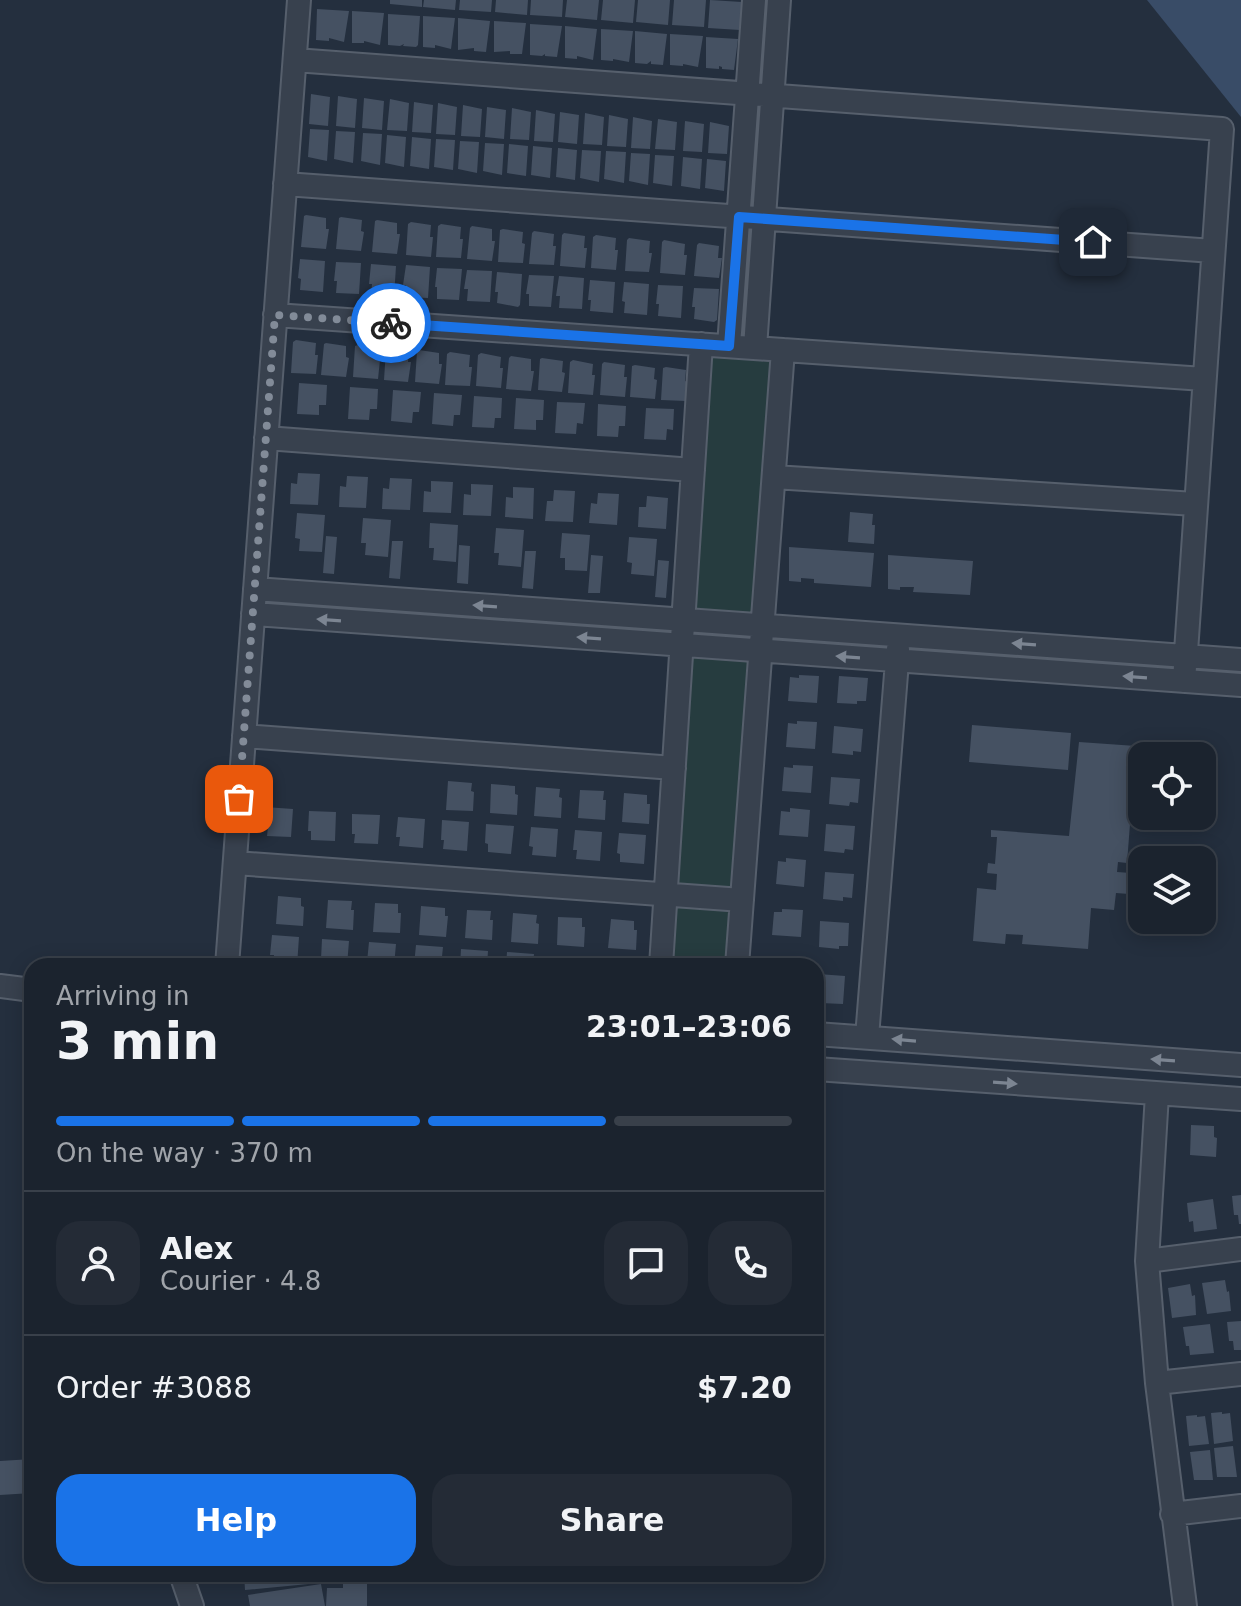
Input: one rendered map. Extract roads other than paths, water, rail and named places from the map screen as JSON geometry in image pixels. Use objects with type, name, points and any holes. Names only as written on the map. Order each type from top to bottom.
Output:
[{"type":"street","points":[[228,958],[299,0]]},
{"type":"street","points":[[729,346],[754,0]]},
{"type":"street","points":[[755,348],[779,0]]},
{"type":"street","points":[[295,60],[1222,129],[1184,681]]},
{"type":"street","points":[[285,184],[1213,251]]},
{"type":"street","points":[[275,315],[1204,379]]},
{"type":"street","points":[[662,958],[701,344]]},
{"type":"street","points":[[738,958],[783,350]]},
{"type":"street","points":[[266,438],[693,470]]},
{"type":"street","points":[[774,477],[1195,504]]},
{"type":"street","points":[[255,589],[1241,660]]},
{"type":"street","points":[[253,614],[1241,685]]},
{"type":"street","points":[[867,1037],[899,636]]},
{"type":"street","points":[[244,736],[674,768]]},
{"type":"street","points":[[235,863],[742,900]]},
{"type":"street","points":[[0,986],[24,989]]},
{"type":"street","points":[[824,1034],[1241,1065]]},
{"type":"street","points":[[1123,1092],[1125,1057]]},
{"type":"street","points":[[824,1070],[1241,1099]]},
{"type":"street","points":[[1157,1094],[1147,1261],[1157,1383],[1185,1606]]},
{"type":"street","points":[[1147,1261],[1241,1249]]},
{"type":"street","points":[[1157,1383],[1241,1374]]},
{"type":"street","points":[[1172,1514],[1241,1506]]},
{"type":"street","points":[[184,1582],[192,1606]]},
{"type":"water","points":[[1147,0],[1241,0],[1241,117]]}]
